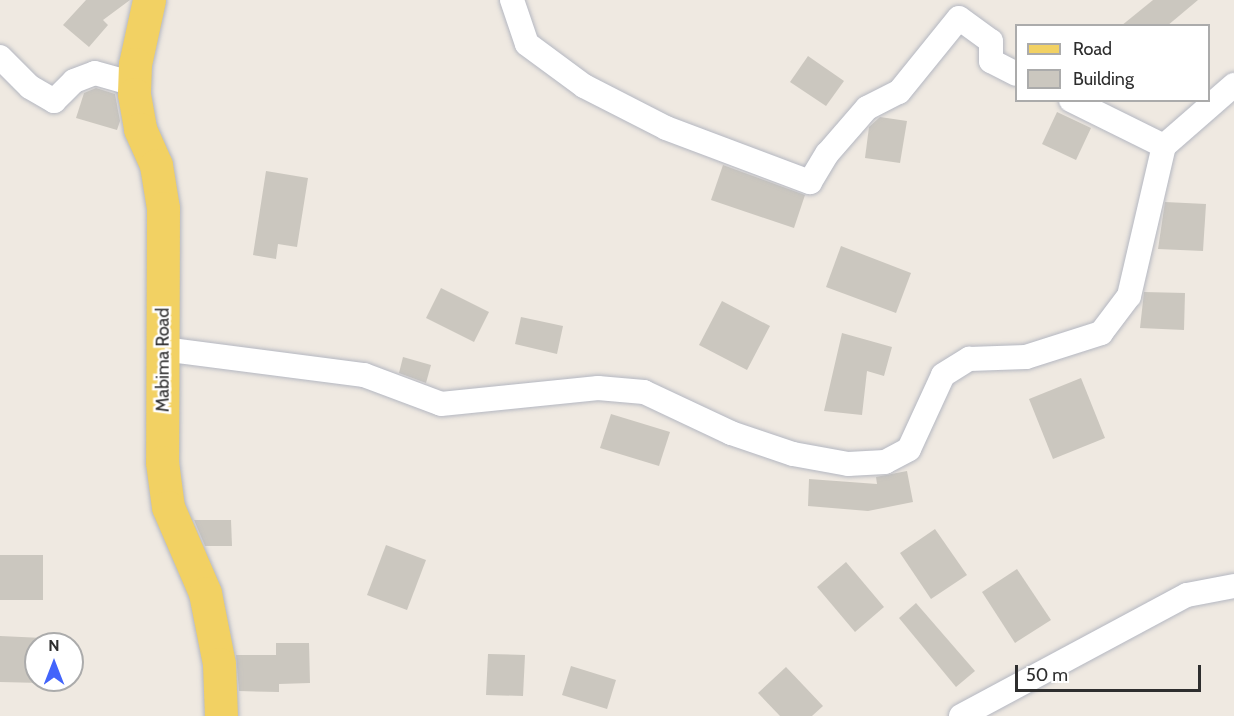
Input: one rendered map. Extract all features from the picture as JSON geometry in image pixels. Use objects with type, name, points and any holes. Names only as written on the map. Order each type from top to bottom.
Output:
[{"type":"main road","name":"Mabima Road","points":[[149,0],[134,84],[140,129],[156,165],[163,208],[162,462],[168,507],[205,593],[219,664],[221,716]]},
{"type":"street","points":[[512,0],[527,44],[584,86],[666,128],[810,182],[826,154],[867,108],[900,92],[959,18],[992,41],[992,62],[1015,73]]},
{"type":"street","points":[[0,57],[30,87],[54,102],[74,81],[95,73],[134,84]]},
{"type":"street","points":[[163,349],[364,375],[441,404],[598,388],[644,392],[731,433],[793,454],[848,464],[885,462],[909,449],[943,375],[969,359],[1026,357],[1101,333],[1129,296],[1164,146],[1234,85]]},
{"type":"street","points":[[1075,102],[1164,146]]},
{"type":"street","points":[[961,716],[1187,595],[1234,586]]},
{"type":"building","points":[[86,0],[130,0],[103,20],[108,25],[89,47],[63,25]]},
{"type":"building","points":[[1153,0],[1198,0],[1169,24],[1123,24]]},
{"type":"building","points":[[808,56],[844,81],[826,106],[790,82]]},
{"type":"building","points":[[96,88],[115,94],[120,121],[117,130],[76,118],[84,93]]},
{"type":"building","points":[[1057,112],[1091,128],[1076,160],[1042,144]]},
{"type":"building","points":[[880,117],[907,121],[900,163],[865,158],[869,127]]},
{"type":"building","points":[[723,165],[805,195],[794,228],[711,200]]},
{"type":"building","points":[[266,171],[308,178],[297,247],[278,244],[276,259],[253,255]]},
{"type":"building","points":[[1165,202],[1206,204],[1203,251],[1158,249]]},
{"type":"building","points":[[841,246],[911,273],[896,313],[826,287]]},
{"type":"building","points":[[441,288],[489,312],[474,342],[426,318]]},
{"type":"building","points":[[1144,292],[1185,293],[1184,330],[1140,328]]},
{"type":"building","points":[[722,301],[770,326],[747,370],[699,345]]},
{"type":"building","points":[[521,317],[563,326],[557,354],[515,344]]},
{"type":"building","points":[[842,333],[892,347],[884,376],[867,371],[862,415],[824,411]]},
{"type":"building","points":[[403,357],[431,365],[426,383],[399,373]]},
{"type":"building","points":[[1081,378],[1105,438],[1053,459],[1029,399]]},
{"type":"building","points":[[611,414],[670,432],[659,466],[600,448]]},
{"type":"building","points":[[907,471],[913,502],[868,511],[808,506],[809,479],[877,484],[876,477]]},
{"type":"building","points":[[194,520],[231,520],[232,546],[205,546]]},
{"type":"building","points":[[935,529],[967,575],[931,599],[900,553]]},
{"type":"building","points":[[386,545],[426,560],[407,610],[367,595]]},
{"type":"building","points":[[0,555],[43,555],[43,600],[0,600]]},
{"type":"building","points":[[846,562],[884,607],[855,632],[817,587]]},
{"type":"building","points":[[1017,569],[1051,620],[1015,643],[982,592]]},
{"type":"building","points":[[916,603],[975,671],[956,687],[899,618]]},
{"type":"building","points":[[0,636],[24,637],[24,683],[0,682]]},
{"type":"building","points":[[276,643],[309,643],[310,683],[279,684],[279,692],[239,691],[236,655],[276,655]]},
{"type":"building","points":[[488,654],[525,655],[523,696],[486,695]]},
{"type":"building","points":[[571,666],[616,680],[607,709],[562,695]]},
{"type":"building","points":[[786,667],[823,706],[812,716],[780,716],[758,693]]}]
